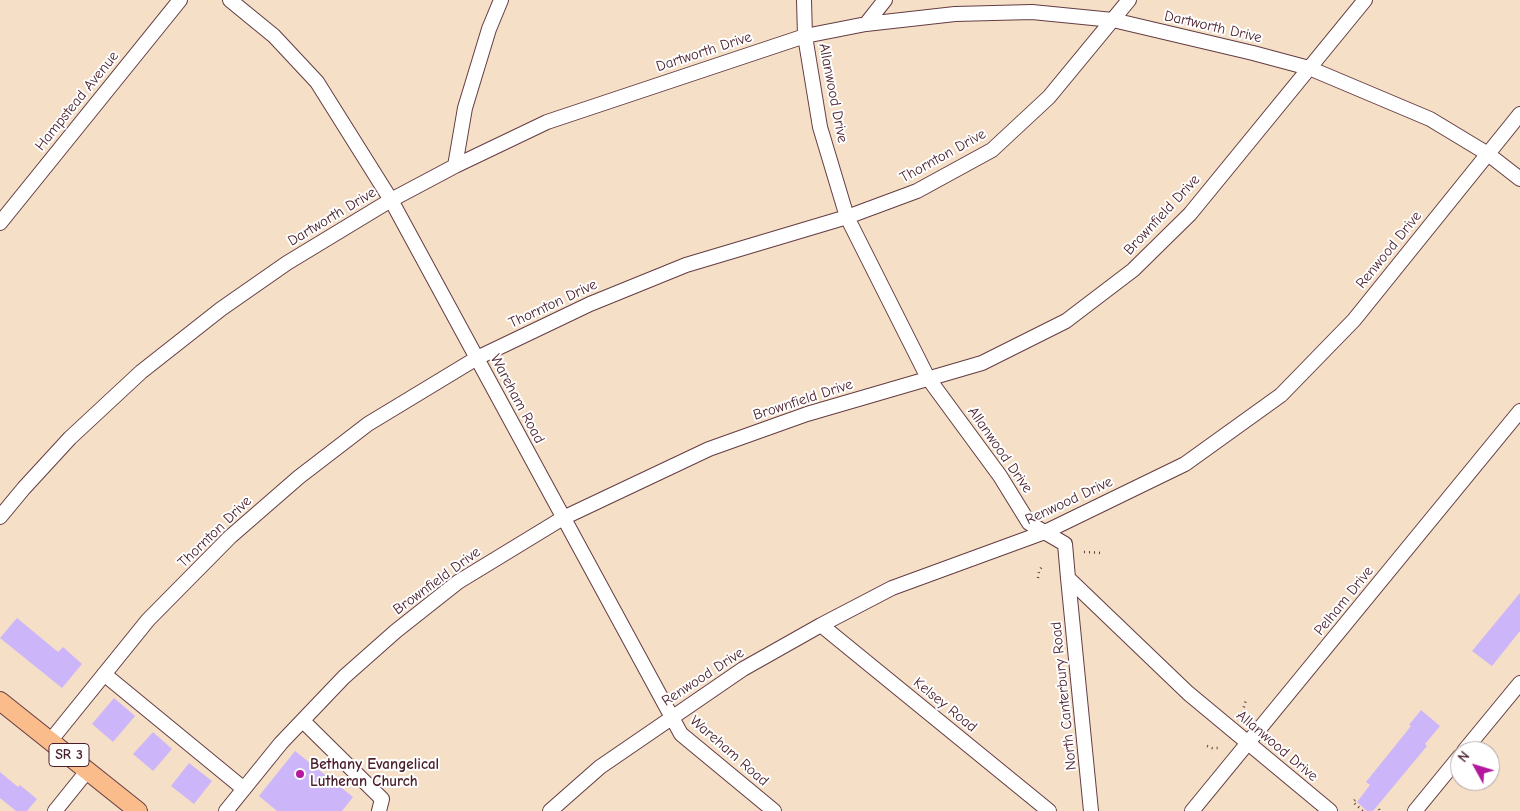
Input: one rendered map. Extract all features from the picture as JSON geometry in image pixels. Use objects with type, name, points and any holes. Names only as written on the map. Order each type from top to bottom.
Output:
[{"type":"main road","name":"SR 3","points":[[0,701],[138,811]]},
{"type":"street","name":"Hampstead Avenue","points":[[0,222],[180,0]]},
{"type":"street","name":"Wareham Road","points":[[230,0],[274,36],[317,82],[391,200],[681,734],[774,811]]},
{"type":"street","points":[[455,166],[465,108],[489,28],[501,0]]},
{"type":"street","name":"Allanwood Drive","points":[[804,0],[805,36],[820,127],[848,216],[928,378],[1000,476],[1029,523],[1065,544],[1068,578],[1188,693],[1330,811]]},
{"type":"street","points":[[866,24],[885,0]]},
{"type":"street","name":"Thornton Drive","points":[[51,740],[148,620],[230,537],[299,477],[368,424],[477,358],[590,304],[686,264],[848,216],[917,191],[992,150],[1049,96],[1129,0]]},
{"type":"street","name":"Brownfield Drive","points":[[233,809],[244,789],[282,743],[344,677],[403,625],[458,582],[563,518],[709,449],[807,414],[982,363],[1066,321],[1133,270],[1190,214],[1365,0]]},
{"type":"street","name":"Dartworth Drive","points":[[0,517],[70,438],[141,372],[221,309],[273,273],[391,200],[455,166],[547,122],[805,36],[866,24],[955,14],[1022,12],[1113,20],[1309,68],[1430,119],[1488,154],[1520,179]]},
{"type":"street","name":"Renwood Drive","points":[[550,811],[600,767],[671,717],[743,669],[821,625],[892,588],[1045,532],[1185,464],[1281,395],[1354,320],[1520,114]]},
{"type":"street","name":"Pelham Drive","points":[[1192,811],[1520,411]]},
{"type":"street","name":"North Canterbury Road","points":[[1068,578],[1092,811]]},
{"type":"street","name":"Kelsey Road","points":[[821,625],[1049,811]]},
{"type":"street","points":[[104,674],[244,789]]},
{"type":"street","points":[[1472,741],[1520,682]]},
{"type":"street","points":[[303,721],[382,799],[379,811]]},
{"type":"street","points":[[1415,811],[1450,768]]},
{"type":"street","points":[[55,811],[88,770]]},
{"type":"path","points":[[1084,552],[1102,553]]},
{"type":"path","points":[[1038,578],[1039,571],[1043,565]]},
{"type":"path","points":[[1241,717],[1246,700]]},
{"type":"path","points":[[1207,746],[1221,748]]},
{"type":"path","points":[[1355,800],[1353,802],[1363,811]]},
{"type":"building","points":[[1520,593],[1520,631],[1492,666],[1472,651]]},
{"type":"building","points":[[17,618],[58,652],[63,647],[82,664],[62,688],[0,638]]},
{"type":"building","points":[[114,698],[135,716],[113,742],[92,724]]},
{"type":"building","points":[[1421,710],[1440,726],[1425,744],[1427,746],[1373,811],[1367,811],[1357,802],[1370,785],[1366,782],[1411,726],[1409,725]]},
{"type":"building","points":[[153,732],[172,749],[153,771],[133,754]]},
{"type":"building","name":"Bethany Evangelical Lutheran Church","points":[[295,751],[353,797],[342,811],[277,811],[259,796]]},
{"type":"building","points":[[189,763],[212,781],[194,804],[171,786]]},
{"type":"building","points":[[0,772],[18,787],[20,785],[37,799],[27,811],[16,811],[0,798]]},
{"type":"place","name":"Bethany Evangelical Lutheran Church","points":[[300,774]]}]
